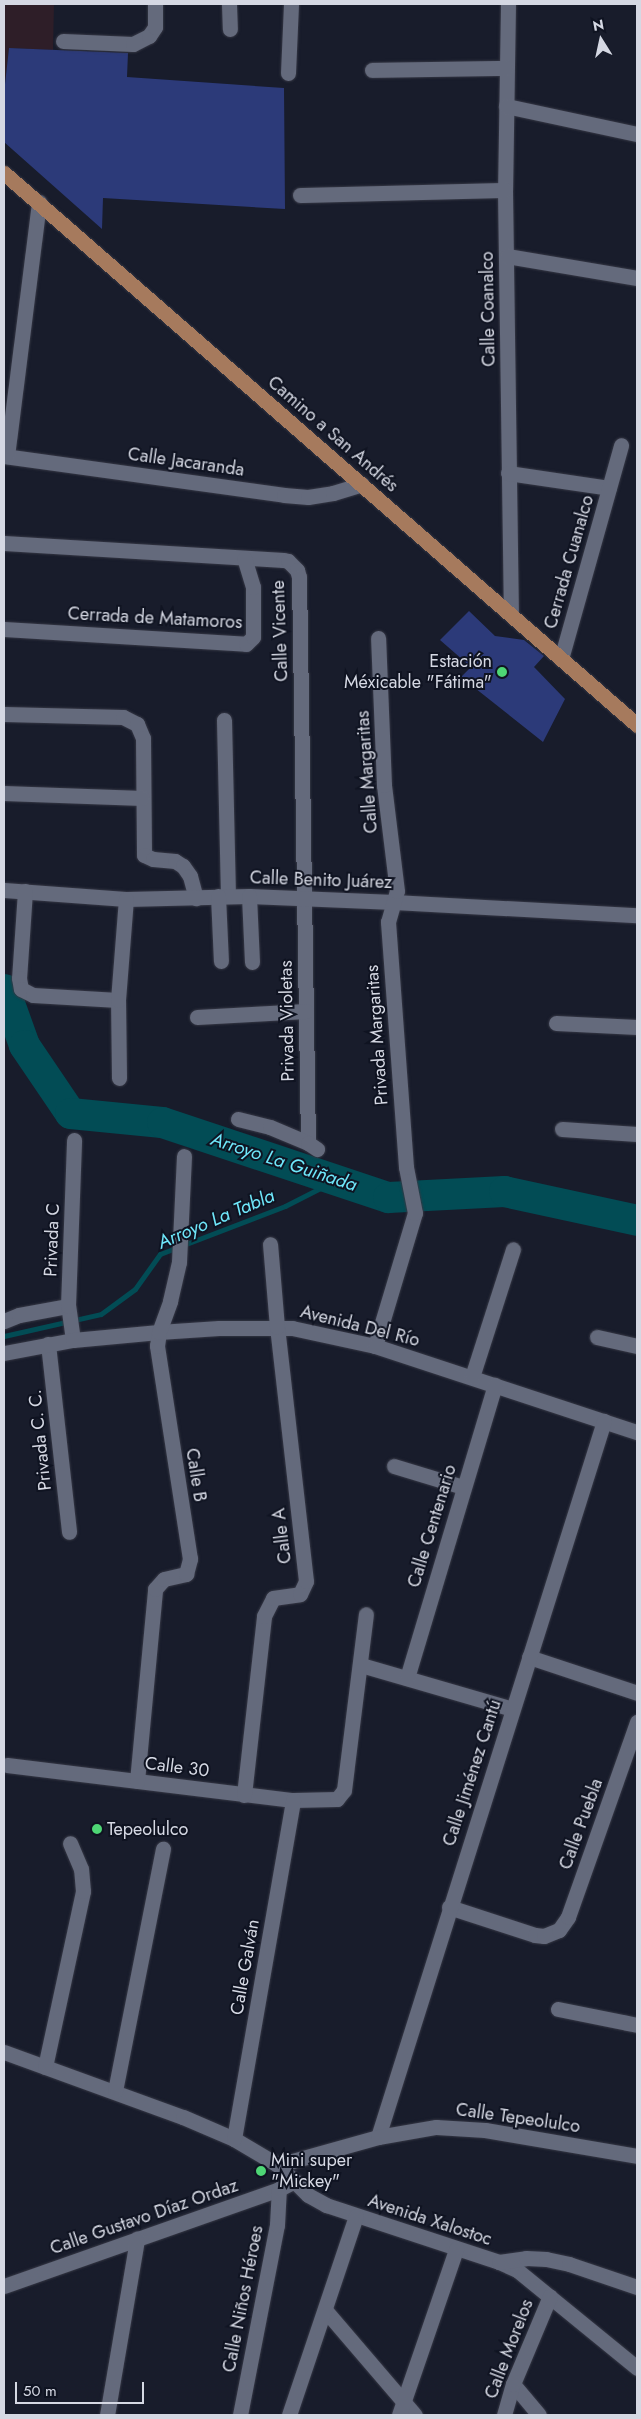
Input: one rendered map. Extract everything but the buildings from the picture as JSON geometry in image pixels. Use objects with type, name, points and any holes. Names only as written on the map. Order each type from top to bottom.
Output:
[{"type":"main road","name":"Camino a San Andrés","points":[[4,173],[637,725]]},
{"type":"street","points":[[63,41],[133,44],[149,36],[155,27],[155,4]]},
{"type":"street","points":[[230,4],[230,30]]},
{"type":"street","points":[[288,73],[291,4]]},
{"type":"street","name":"Calle Coanalco","points":[[508,4],[505,190],[511,614]]},
{"type":"street","points":[[372,70],[506,68]]},
{"type":"street","points":[[506,106],[637,134]]},
{"type":"street","points":[[300,195],[505,190]]},
{"type":"street","points":[[5,456],[38,202]]},
{"type":"street","points":[[507,256],[637,278]]},
{"type":"street","points":[[609,488],[622,445]]},
{"type":"street","name":"Calle Jacaranda","points":[[5,456],[284,495],[308,496],[333,493],[362,484]]},
{"type":"street","name":"Cerrada Cuanalco","points":[[508,472],[609,488],[561,659]]},
{"type":"street","name":"Calle Vicente","points":[[4,543],[288,561],[294,565],[300,577],[304,899]]},
{"type":"street","name":"Cerrada de Matamoros","points":[[4,629],[246,644],[253,637],[253,586],[244,558]]},
{"type":"street","name":"Calle Margaritas","points":[[378,638],[384,785],[397,891],[394,902]]},
{"type":"street","points":[[4,714],[123,717],[137,724],[143,738],[142,798],[144,855],[153,859],[175,861],[183,866],[190,876],[196,898]]},
{"type":"street","points":[[221,961],[224,720]]},
{"type":"street","points":[[4,793],[142,798]]},
{"type":"street","name":"Calle Benito Juárez","points":[[4,890],[126,899],[249,896],[637,915]]},
{"type":"street","points":[[25,892],[19,978],[21,989],[33,995],[118,1000]]},
{"type":"street","points":[[249,896],[252,962]]},
{"type":"street","points":[[119,1078],[118,1000],[126,899]]},
{"type":"street","name":"Privada Violetas","points":[[238,1119],[270,1127],[313,1146],[306,1011],[304,899]]},
{"type":"street","name":"Privada Margaritas","points":[[375,1346],[415,1219],[407,1172],[388,922],[394,902]]},
{"type":"street","points":[[197,1018],[306,1011]]},
{"type":"street","points":[[556,1023],[637,1027]]},
{"type":"street","points":[[562,1129],[637,1134]]},
{"type":"street","name":"Privada C","points":[[72,1334],[69,1308],[74,1140]]},
{"type":"street","name":"Calle B","points":[[137,1781],[155,1589],[164,1579],[186,1574],[190,1560],[157,1346],[158,1332],[170,1301],[179,1262],[182,1234],[184,1156]]},
{"type":"street","name":"Calle A","points":[[244,1794],[264,1616],[272,1598],[300,1594],[306,1581],[277,1327],[270,1244]]},
{"type":"street","points":[[472,1377],[513,1249]]},
{"type":"street","points":[[4,1321],[19,1315],[69,1308]]},
{"type":"street","name":"Avenida Del Río","points":[[4,1353],[48,1344],[72,1334],[277,1327],[309,1331],[375,1346],[637,1432]]},
{"type":"street","points":[[596,1337],[637,1346]]},
{"type":"street","name":"Privada C. C.","points":[[48,1344],[69,1532]]},
{"type":"street","name":"Calle Centenario","points":[[407,1678],[495,1385]]},
{"type":"street","name":"Calle Jiménez Cantú","points":[[378,2137],[449,1907],[604,1421]]},
{"type":"street","points":[[394,1466],[464,1487]]},
{"type":"street","points":[[366,1614],[361,1665],[512,1709]]},
{"type":"street","points":[[529,1657],[637,1693]]},
{"type":"street","name":"Calle 30","points":[[7,1765],[292,1800],[332,1801],[341,1797],[344,1790],[361,1665]]},
{"type":"street","name":"Calle Puebla","points":[[449,1907],[535,1935],[544,1936],[554,1933],[568,1917],[637,1722]]},
{"type":"street","name":"Calle Galván","points":[[234,2139],[292,1800]]},
{"type":"street","points":[[45,2067],[82,1891],[81,1869],[70,1843]]},
{"type":"street","points":[[115,2091],[163,1849]]},
{"type":"street","points":[[558,2009],[637,2025]]},
{"type":"street","name":"Avenida Xalostoc","points":[[4,2052],[115,2091],[234,2139],[278,2165],[308,2195],[320,2202],[356,2216],[499,2262],[524,2275],[637,2368]]},
{"type":"street","name":"Calle Tepeolulco","points":[[278,2165],[378,2137],[436,2127],[452,2127],[637,2156]]},
{"type":"street","name":"Calle Gustavo Díaz Ordaz","points":[[4,2286],[279,2189],[295,2181]]},
{"type":"street","name":"Calle Niños Héroes","points":[[240,2415],[277,2224],[279,2189]]},
{"type":"street","points":[[289,2415],[356,2216]]},
{"type":"street","points":[[107,2415],[137,2239]]},
{"type":"street","points":[[402,2409],[456,2249]]},
{"type":"street","points":[[499,2262],[526,2258],[546,2259],[569,2264],[637,2287]]},
{"type":"street","name":"Calle Morelos","points":[[504,2415],[513,2384],[550,2296]]},
{"type":"street","points":[[325,2310],[402,2409],[415,2415]]},
{"type":"street","points":[[513,2384],[539,2415]]},
{"type":"shaded area","points":[[4,4],[54,4],[53,50],[9,48],[4,93]]},
{"type":"waterway","name":"Arroyo La Guiñada","points":[[4,989],[24,1045],[70,1113],[162,1122],[388,1197],[504,1191],[637,1220]]},
{"type":"waterway","name":"Arroyo La Tabla","points":[[4,1336],[101,1314],[135,1289],[160,1254],[285,1206],[338,1179]]},
{"type":"place","name":"Estación Méxicable \"Fátima\"","points":[[502,672]]},
{"type":"place","name":"Tepeolulco","points":[[97,1829]]},
{"type":"place","name":"Mini super \"Mickey\"","points":[[261,2171]]}]
